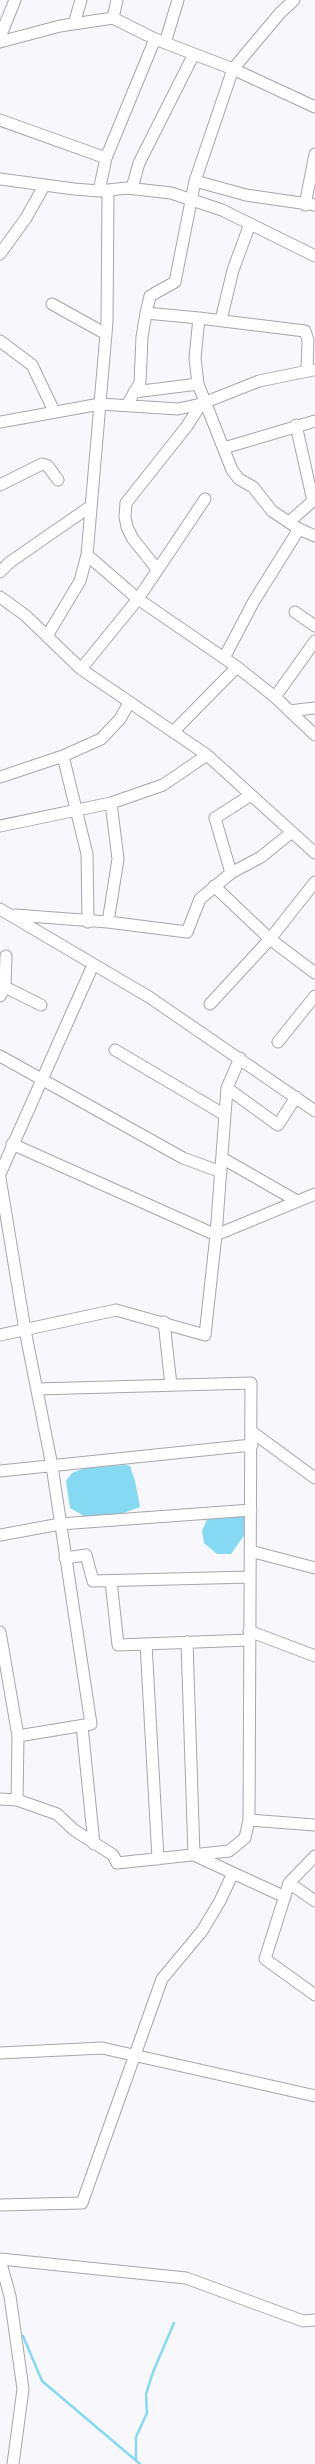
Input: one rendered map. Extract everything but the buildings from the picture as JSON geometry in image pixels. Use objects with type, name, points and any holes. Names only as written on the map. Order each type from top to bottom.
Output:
[{"type":"street","points":[[0,37],[15,0]]},
{"type":"street","points":[[74,24],[81,0]]},
{"type":"street","points":[[113,18],[117,0]]},
{"type":"street","points":[[47,636],[80,581],[87,555],[106,334],[103,191],[106,158],[178,0]]},
{"type":"street","points":[[280,13],[281,0]]},
{"type":"street","points":[[127,405],[140,383],[142,337],[150,296],[175,282],[195,181],[233,69],[280,13],[294,0]]},
{"type":"street","points":[[0,42],[74,24],[113,18],[160,41],[233,69],[315,107]]},
{"type":"street","points":[[132,188],[140,163],[194,54]]},
{"type":"street","points":[[0,120],[106,158]]},
{"type":"street","points":[[195,181],[246,195],[310,205],[315,154]]},
{"type":"street","points":[[0,179],[44,186],[103,191],[132,188],[171,193],[222,210],[315,256]]},
{"type":"street","points":[[0,254],[26,218],[44,186]]},
{"type":"street","points":[[221,320],[231,276],[250,224]]},
{"type":"street","points":[[52,304],[106,334]]},
{"type":"street","points":[[0,422],[54,411],[100,404],[178,410],[203,403],[259,381],[311,371],[308,340],[305,331],[221,320],[146,313]]},
{"type":"street","points":[[199,318],[196,358],[198,384],[203,403],[235,475],[253,487],[272,510],[299,529],[315,536]]},
{"type":"street","points":[[0,341],[32,365],[54,411]]},
{"type":"street","points":[[134,392],[198,384]]},
{"type":"street","points":[[157,569],[133,539],[127,527],[125,517],[126,503],[187,426],[203,403]]},
{"type":"street","points":[[224,448],[296,425],[315,421]]},
{"type":"street","points":[[289,522],[314,500],[296,425]]},
{"type":"street","points":[[0,485],[42,464],[48,466],[58,480]]},
{"type":"street","points":[[81,668],[138,600],[157,569],[206,499]]},
{"type":"street","points":[[0,572],[10,562],[91,506]]},
{"type":"street","points":[[224,658],[254,601],[299,529]]},
{"type":"street","points":[[87,555],[138,600],[237,667],[275,697],[315,735]]},
{"type":"street","points":[[0,597],[47,636],[81,668],[129,703],[207,755],[315,853]]},
{"type":"street","points":[[295,612],[315,626]]},
{"type":"street","points":[[275,697],[315,641]]},
{"type":"street","points":[[173,732],[237,667]]},
{"type":"street","points":[[0,777],[63,756],[101,739],[120,719],[129,703]]},
{"type":"street","points":[[289,711],[315,708]]},
{"type":"street","points":[[0,826],[111,803],[163,785],[207,755]]},
{"type":"street","points":[[63,756],[87,854],[88,922]]},
{"type":"street","points":[[231,873],[215,818],[251,795]]},
{"type":"street","points":[[108,922],[118,858],[111,803]]},
{"type":"street","points":[[13,915],[88,922],[108,922],[187,932],[200,898],[231,873],[261,857],[292,832]]},
{"type":"street","points":[[210,1004],[270,939],[315,882]]},
{"type":"street","points":[[214,886],[270,939],[315,973]]},
{"type":"street","points":[[0,909],[13,915],[150,997],[315,1111]]},
{"type":"street","points":[[6,956],[2,992],[41,1005]]},
{"type":"street","points":[[0,1174],[93,964]]},
{"type":"street","points":[[278,1042],[315,996]]},
{"type":"street","points":[[115,1050],[225,1115]]},
{"type":"street","points":[[0,1056],[183,1158],[221,1172]]},
{"type":"street","points":[[0,1335],[116,1310],[164,1322],[206,1335],[216,1235],[227,1088],[240,1058]]},
{"type":"street","points":[[227,1088],[278,1126],[296,1097]]},
{"type":"street","points":[[12,1144],[216,1235],[315,1194]]},
{"type":"street","points":[[222,1158],[297,1202]]},
{"type":"street","points":[[0,1178],[25,1330],[52,1466],[91,1724],[18,1736]]},
{"type":"street","points":[[164,1322],[170,1385]]},
{"type":"street","points":[[0,1799],[17,1800],[57,1814],[74,1830],[94,1844],[113,1854],[117,1863],[228,1851],[240,1844],[245,1838],[248,1820],[252,1445],[251,1383],[37,1389]]},
{"type":"street","points":[[252,1432],[315,1478]]},
{"type":"street","points":[[0,1471],[252,1445]]},
{"type":"street","points":[[0,1534],[60,1524],[251,1510]]},
{"type":"street","points":[[250,1551],[315,1568]]},
{"type":"street","points":[[65,1558],[86,1555],[93,1581],[250,1578]]},
{"type":"street","points":[[111,1581],[118,1645],[187,1642],[249,1636],[315,1656]]},
{"type":"street","points":[[0,1632],[18,1736],[17,1800]]},
{"type":"street","points":[[187,1642],[194,1855]]},
{"type":"street","points":[[146,1644],[158,1859]]},
{"type":"street","points":[[82,1726],[94,1844]]},
{"type":"street","points":[[248,1820],[315,1825]]},
{"type":"street","points":[[194,1855],[285,1897]]},
{"type":"street","points":[[315,1856],[289,1883],[265,1959],[315,1994]]},
{"type":"street","points":[[0,2205],[82,2203],[136,2056],[162,1979],[202,1931],[220,1901],[233,1873]]},
{"type":"street","points":[[289,1883],[315,1901]]},
{"type":"street","points":[[0,2052],[102,2048],[315,2096]]},
{"type":"street","points":[[13,2464],[23,2389],[10,2296],[0,2260],[186,2278],[303,2321],[315,2320]]},
{"type":"street","points":[[0,2289],[10,2296]]},
{"type":"water","points":[[125,1465],[130,1466],[135,1481],[140,1507],[112,1517],[84,1516],[70,1508],[66,1481],[72,1473],[85,1468]]},
{"type":"water","points":[[240,1515],[246,1519],[247,1531],[231,1554],[217,1554],[204,1543],[202,1531],[208,1517]]},
{"type":"waterway","points":[[136,2460],[136,2437],[147,2413],[146,2394],[153,2372],[174,2323]]},
{"type":"waterway","points":[[23,2336],[42,2381],[140,2464]]}]
